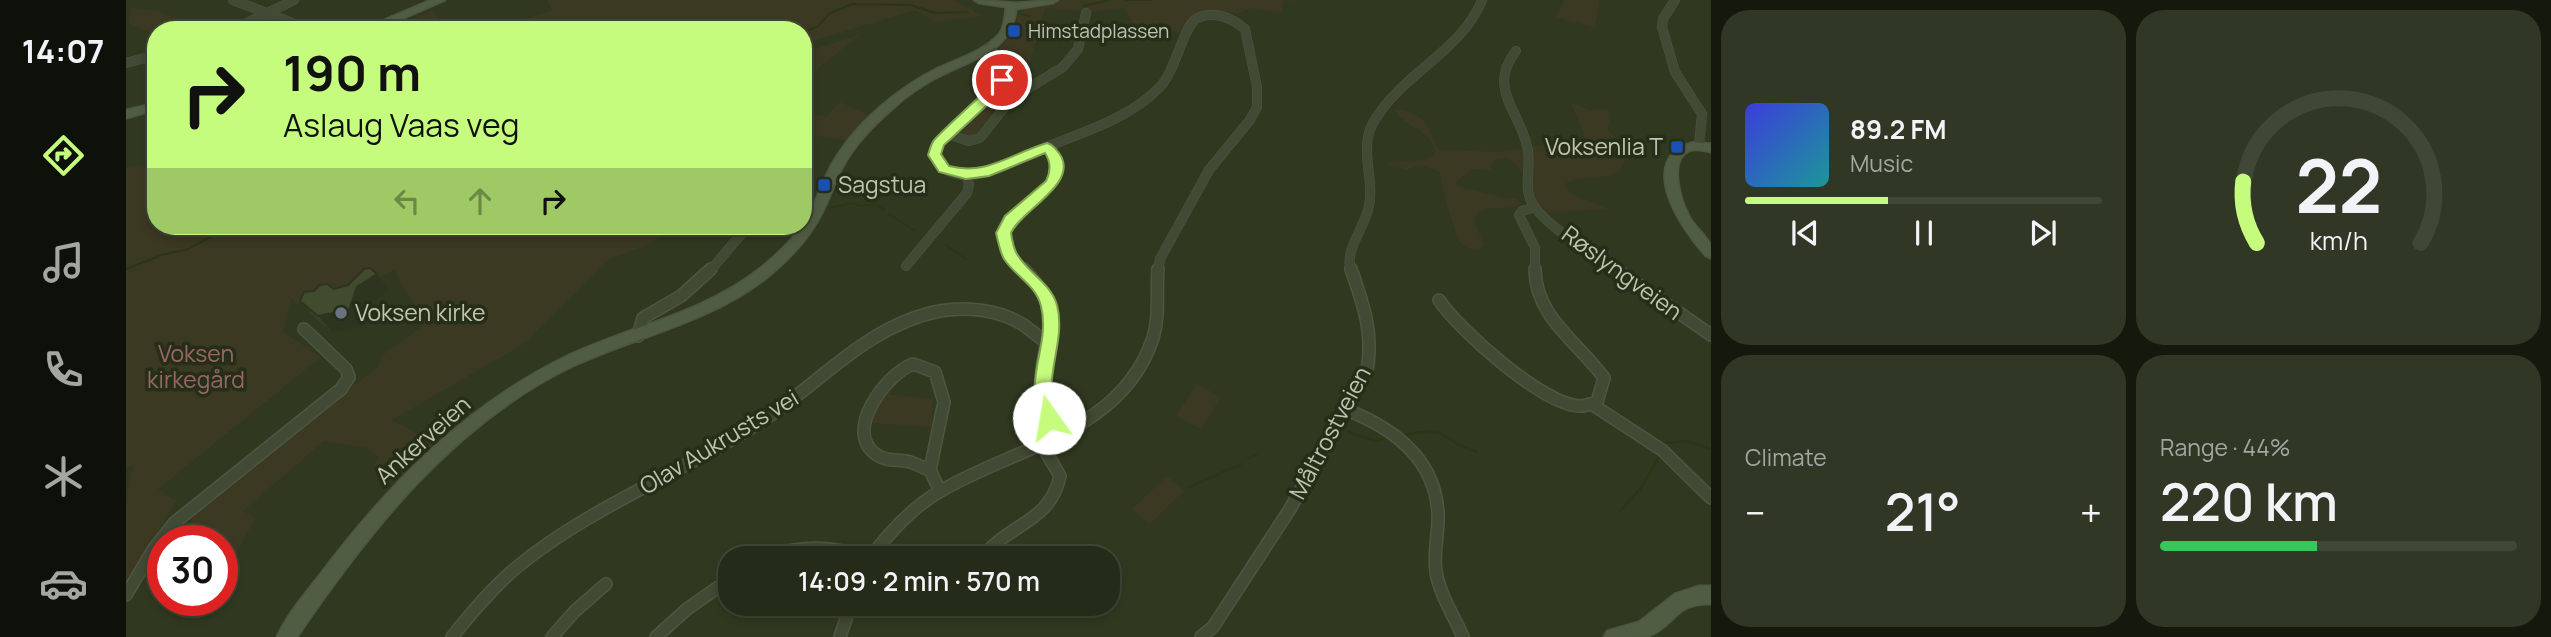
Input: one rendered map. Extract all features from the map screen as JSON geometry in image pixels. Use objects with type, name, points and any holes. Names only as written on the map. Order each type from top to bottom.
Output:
[{"type":"main road","points":[[388,21],[440,0]]},
{"type":"main road","points":[[979,0],[1011,5],[1053,0]]},
{"type":"main road","name":"Ankerveien","points":[[812,220],[840,161],[874,119],[913,87],[989,47],[1007,29],[1011,5]]},
{"type":"main road","points":[[126,114],[147,108]]},
{"type":"main road","points":[[1705,147],[1687,148],[1676,155],[1672,161],[1672,173],[1681,215],[1711,253]]},
{"type":"main road","name":"Ankerveien","points":[[286,637],[365,526],[435,453],[469,426],[536,380],[589,353],[707,310],[741,290],[773,266],[802,235]]},
{"type":"main road","points":[[1613,637],[1642,630],[1684,597],[1699,593],[1711,595]]},
{"type":"street","points":[[233,0],[288,21]]},
{"type":"street","points":[[252,21],[294,0]]},
{"type":"street","name":"Måltrostveien","points":[[1200,637],[1213,627],[1290,509],[1348,410],[1367,370],[1370,355],[1368,318],[1349,265],[1368,215],[1373,188],[1369,129],[1384,107],[1475,18],[1482,0]]},
{"type":"street","points":[[1675,0],[1663,19],[1662,27],[1679,82],[1702,114],[1705,147]]},
{"type":"street","points":[[947,134],[969,141],[981,138],[1012,99],[1063,67],[1077,49],[1086,13]]},
{"type":"street","points":[[881,546],[912,513],[940,491],[1042,446],[1096,414],[1120,392],[1141,366],[1148,351],[1158,315],[1157,275],[1160,259],[1209,170],[1250,120],[1257,107],[1257,87],[1244,29],[1235,21],[1205,15],[1194,19],[1189,25],[1177,64],[1155,91],[1124,113],[989,171],[966,175],[944,169],[936,159],[936,147],[1001,84],[1003,63],[989,47]]},
{"type":"street","points":[[1516,51],[1503,69],[1504,86],[1508,102],[1529,147],[1526,187],[1535,207],[1522,211],[1519,215],[1535,248],[1538,292],[1555,323],[1604,379],[1601,395],[1593,405]]},
{"type":"street","points":[[126,53],[140,59]]},
{"type":"street","points":[[126,63],[147,57]]},
{"type":"street","points":[[1047,147],[1056,158],[1056,176],[1048,188],[1010,219],[1003,233],[1010,257],[1046,297],[1052,323],[1042,397],[1045,411],[1060,436]]},
{"type":"street","points":[[906,266],[967,193],[969,184],[966,175]]},
{"type":"street","name":"Røslyngveien","points":[[1535,207],[1657,300],[1711,335]]},
{"type":"street","points":[[638,336],[643,318],[688,292],[703,279],[740,235]]},
{"type":"street","points":[[1439,300],[1448,314],[1533,387],[1564,402],[1593,405],[1619,420],[1662,450],[1711,498]]},
{"type":"street","name":"Olav Aukrusts vei","points":[[452,637],[471,612],[501,582],[558,538],[740,435],[889,330],[932,313],[969,310],[1013,319],[1048,343]]},
{"type":"street","points":[[126,596],[153,550],[174,523],[341,389],[349,377],[346,369],[304,329]]},
{"type":"street","points":[[930,470],[909,462],[879,457],[871,451],[866,435],[867,411],[872,400],[895,375],[912,365],[924,366],[935,372],[944,402],[930,470],[940,491]]},
{"type":"street","points":[[1348,410],[1369,417],[1392,431],[1416,454],[1429,474],[1438,515],[1435,546],[1439,583],[1463,637]]},
{"type":"street","points":[[991,546],[994,541],[1042,514],[1054,500],[1060,476],[1042,446]]},
{"type":"street","points":[[552,637],[574,612],[606,584]]},
{"type":"street","points":[[656,637],[687,609],[718,587]]},
{"type":"street","points":[[840,637],[847,616]]},
{"type":"green space","points":[[547,0],[953,0],[983,16],[936,22],[915,10],[812,41],[812,21],[520,21],[552,10]]},
{"type":"green space","points":[[1060,0],[1308,0],[1283,1],[1281,13],[1253,8],[1230,16],[1202,13],[1180,32],[1133,23],[1124,8],[1091,12],[1045,8],[1024,85],[1004,99],[977,134],[966,137],[955,132],[1003,84],[1007,64],[999,48],[1015,32],[1018,14],[1026,7]]},
{"type":"green space","points":[[1564,0],[1600,0],[1595,28],[1556,17]]},
{"type":"green space","points":[[131,7],[157,11],[186,21],[147,21],[147,31],[128,23]]},
{"type":"green space","points":[[432,11],[442,21],[407,21]]},
{"type":"green space","points":[[861,34],[812,73],[812,50]]},
{"type":"green space","points":[[840,102],[869,115],[846,141],[812,135],[812,113],[826,117]]},
{"type":"green space","points":[[1571,103],[1590,110],[1607,109],[1611,117],[1607,128],[1625,147],[1625,161],[1621,169],[1613,174],[1583,178],[1564,185],[1571,194],[1608,209],[1548,213],[1534,198],[1515,164],[1510,160],[1494,160],[1490,170],[1472,169],[1457,181],[1456,186],[1515,198],[1522,203],[1510,208],[1490,208],[1478,214],[1474,221],[1484,245],[1480,249],[1467,248],[1459,241],[1440,173],[1424,167],[1408,170],[1387,164],[1425,160],[1435,151],[1427,136],[1403,120],[1395,109],[1414,114],[1425,122],[1439,150],[1498,152],[1586,139]]},
{"type":"green space","name":"Voksen kirkegård","points":[[147,164],[147,235],[662,235],[650,244],[610,259],[525,343],[392,420],[435,443],[400,477],[375,466],[378,456],[367,448],[324,441],[243,511],[256,518],[238,549],[238,525],[187,525],[202,506],[379,366],[381,356],[425,324],[394,270],[338,295],[297,304],[291,298],[283,332],[321,357],[158,489],[176,501],[162,525],[147,525],[147,550],[126,586],[126,499],[133,466],[126,467],[126,168]]},
{"type":"green space","points":[[1197,384],[1221,397],[1201,429],[1176,416]]},
{"type":"green space","points":[[884,394],[933,399],[932,427],[872,423],[876,405]]},
{"type":"green space","points":[[1167,476],[1184,491],[1149,525],[1132,509]]},
{"type":"building","points":[[370,268],[377,274],[357,287],[349,310],[318,316],[300,301],[304,292],[314,291],[320,285],[327,284],[334,289],[348,285],[364,269]]},
{"type":"waterway","points":[[1083,6],[1110,0]]},
{"type":"waterway","points":[[1126,0],[1152,0]]},
{"type":"waterway","points":[[812,29],[830,13],[852,4],[911,5],[935,13],[968,12]]},
{"type":"waterway","points":[[1021,14],[1029,16]]},
{"type":"waterway","points":[[824,209],[852,203],[861,206],[876,204],[884,210]]},
{"type":"waterway","points":[[889,214],[914,230]]},
{"type":"waterway","points":[[126,269],[162,255],[188,249],[213,235]]},
{"type":"waterway","points":[[946,245],[967,260]]},
{"type":"waterway","points":[[1053,386],[1058,411]]},
{"type":"waterway","points":[[1348,432],[1376,441],[1386,438]]},
{"type":"waterway","points":[[1406,435],[1439,433],[1477,452]]},
{"type":"waterway","points":[[1664,447],[1664,443],[1686,441],[1711,449]]},
{"type":"waterway","points":[[1249,458],[1256,455]]},
{"type":"waterway","points":[[1620,511],[1641,488],[1660,455]]},
{"type":"waterway","points":[[1190,487],[1241,464]]},
{"type":"place","name":"Himstadplassen","points":[[1014,31]]},
{"type":"place","name":"Voksenlia T","points":[[1677,147]]},
{"type":"place","name":"Sagstua","points":[[824,185]]},
{"type":"place","name":"Voksen kirke","points":[[341,313]]},
{"type":"route","points":[[1002,80],[992,94],[938,143],[935,155],[944,169],[966,175],[989,171],[1047,147],[1056,158],[1057,173],[1051,184],[1010,219],[1003,233],[1004,244],[1010,257],[1038,285],[1049,303],[1052,323],[1041,387],[1043,404],[1049,418]]}]
